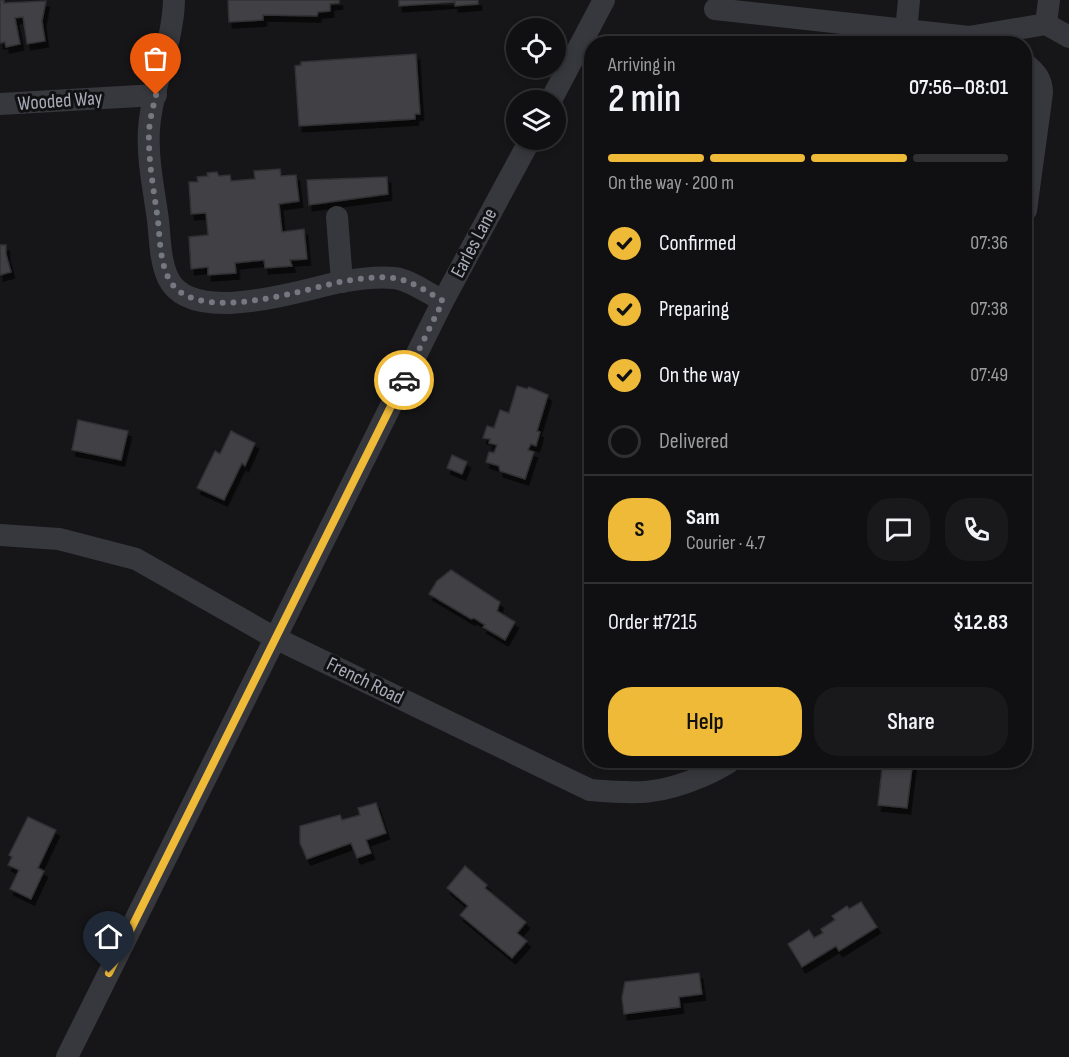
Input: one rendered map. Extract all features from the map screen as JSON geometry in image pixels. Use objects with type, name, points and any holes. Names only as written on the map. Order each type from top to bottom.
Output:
[{"type":"street","points":[[174,0],[170,36],[149,128],[149,152],[162,249],[168,278],[175,287],[184,295],[196,300],[237,303],[257,302],[342,282],[398,278],[443,301]]},
{"type":"street","points":[[585,36],[604,0]]},
{"type":"street","points":[[906,31],[909,0]]},
{"type":"street","points":[[1046,24],[1049,0]]},
{"type":"street","points":[[715,9],[945,36]]},
{"type":"street","points":[[994,36],[1046,24],[1069,37]]},
{"type":"street","points":[[556,90],[584,38]]},
{"type":"street","points":[[1032,68],[1042,81],[1032,162]]},
{"type":"street","name":"Wooded Way","points":[[0,104],[156,95]]},
{"type":"street","name":"Earles Lane","points":[[67,1057],[443,301],[525,150]]},
{"type":"street","points":[[337,218],[342,282]]},
{"type":"street","name":"French Road","points":[[0,535],[59,539],[136,559],[275,638],[590,790],[623,793],[655,792],[678,787],[721,768]]},
{"type":"building","points":[[0,0],[4,0],[4,3],[46,1],[42,21],[45,41],[27,44],[23,17],[15,18],[20,44],[6,47],[5,42],[0,43]]},
{"type":"building","points":[[228,0],[339,0],[339,3],[330,4],[330,11],[318,12],[317,16],[263,15],[263,20],[229,22]]},
{"type":"building","points":[[399,0],[478,0],[478,4],[455,6],[455,2],[399,6]]},
{"type":"building","points":[[416,54],[420,114],[415,114],[415,119],[299,126],[295,66],[301,65],[301,62]]},
{"type":"building","points":[[280,169],[281,176],[296,175],[299,201],[279,204],[282,232],[304,229],[307,259],[290,260],[292,266],[265,268],[264,260],[235,263],[236,273],[208,275],[208,267],[191,269],[189,237],[208,235],[206,213],[191,214],[189,182],[198,182],[197,177],[217,172],[219,176],[230,175],[231,181],[255,179],[254,171]]},
{"type":"building","points":[[387,177],[388,194],[309,205],[307,180]]},
{"type":"building","points":[[0,245],[6,245],[11,272],[0,275]]},
{"type":"building","points":[[517,386],[527,389],[529,387],[548,395],[537,431],[540,432],[536,446],[531,444],[528,450],[534,452],[525,479],[500,471],[499,466],[486,462],[489,452],[494,453],[497,445],[489,443],[490,439],[483,438],[487,426],[494,428],[500,410],[509,413]]},
{"type":"building","points":[[78,420],[128,431],[121,460],[72,450]]},
{"type":"building","points":[[231,431],[255,443],[245,466],[242,463],[224,500],[197,488],[215,451],[220,454]]},
{"type":"building","points":[[452,455],[467,462],[462,474],[447,468]]},
{"type":"building","points":[[451,570],[500,602],[497,611],[515,622],[505,640],[483,627],[485,625],[474,618],[471,619],[429,594],[437,581]]},
{"type":"building","points":[[882,768],[912,768],[907,808],[878,805]]},
{"type":"building","points":[[376,803],[386,833],[366,840],[371,853],[357,858],[351,843],[307,859],[300,843],[300,826],[340,815],[342,820],[360,815],[358,808]]},
{"type":"building","points":[[28,817],[56,830],[38,868],[44,871],[31,899],[10,889],[19,870],[8,865],[12,857],[9,855]]},
{"type":"building","points":[[465,866],[487,885],[485,888],[526,922],[517,933],[527,941],[512,958],[460,915],[468,906],[447,888]]},
{"type":"building","points":[[861,902],[877,927],[839,951],[836,946],[802,967],[788,944],[809,930],[814,938],[823,933],[821,929],[835,920],[832,916],[847,906],[849,909]]},
{"type":"building","points":[[699,973],[702,994],[679,997],[680,1007],[624,1014],[622,998],[625,982]]},
{"type":"way so far","points":[[156,95],[149,128],[149,152],[162,249],[168,278],[175,287],[184,295],[196,300],[237,303],[257,302],[342,282],[398,278],[443,301],[404,380]]},
{"type":"route","points":[[109,973],[404,380]]}]
